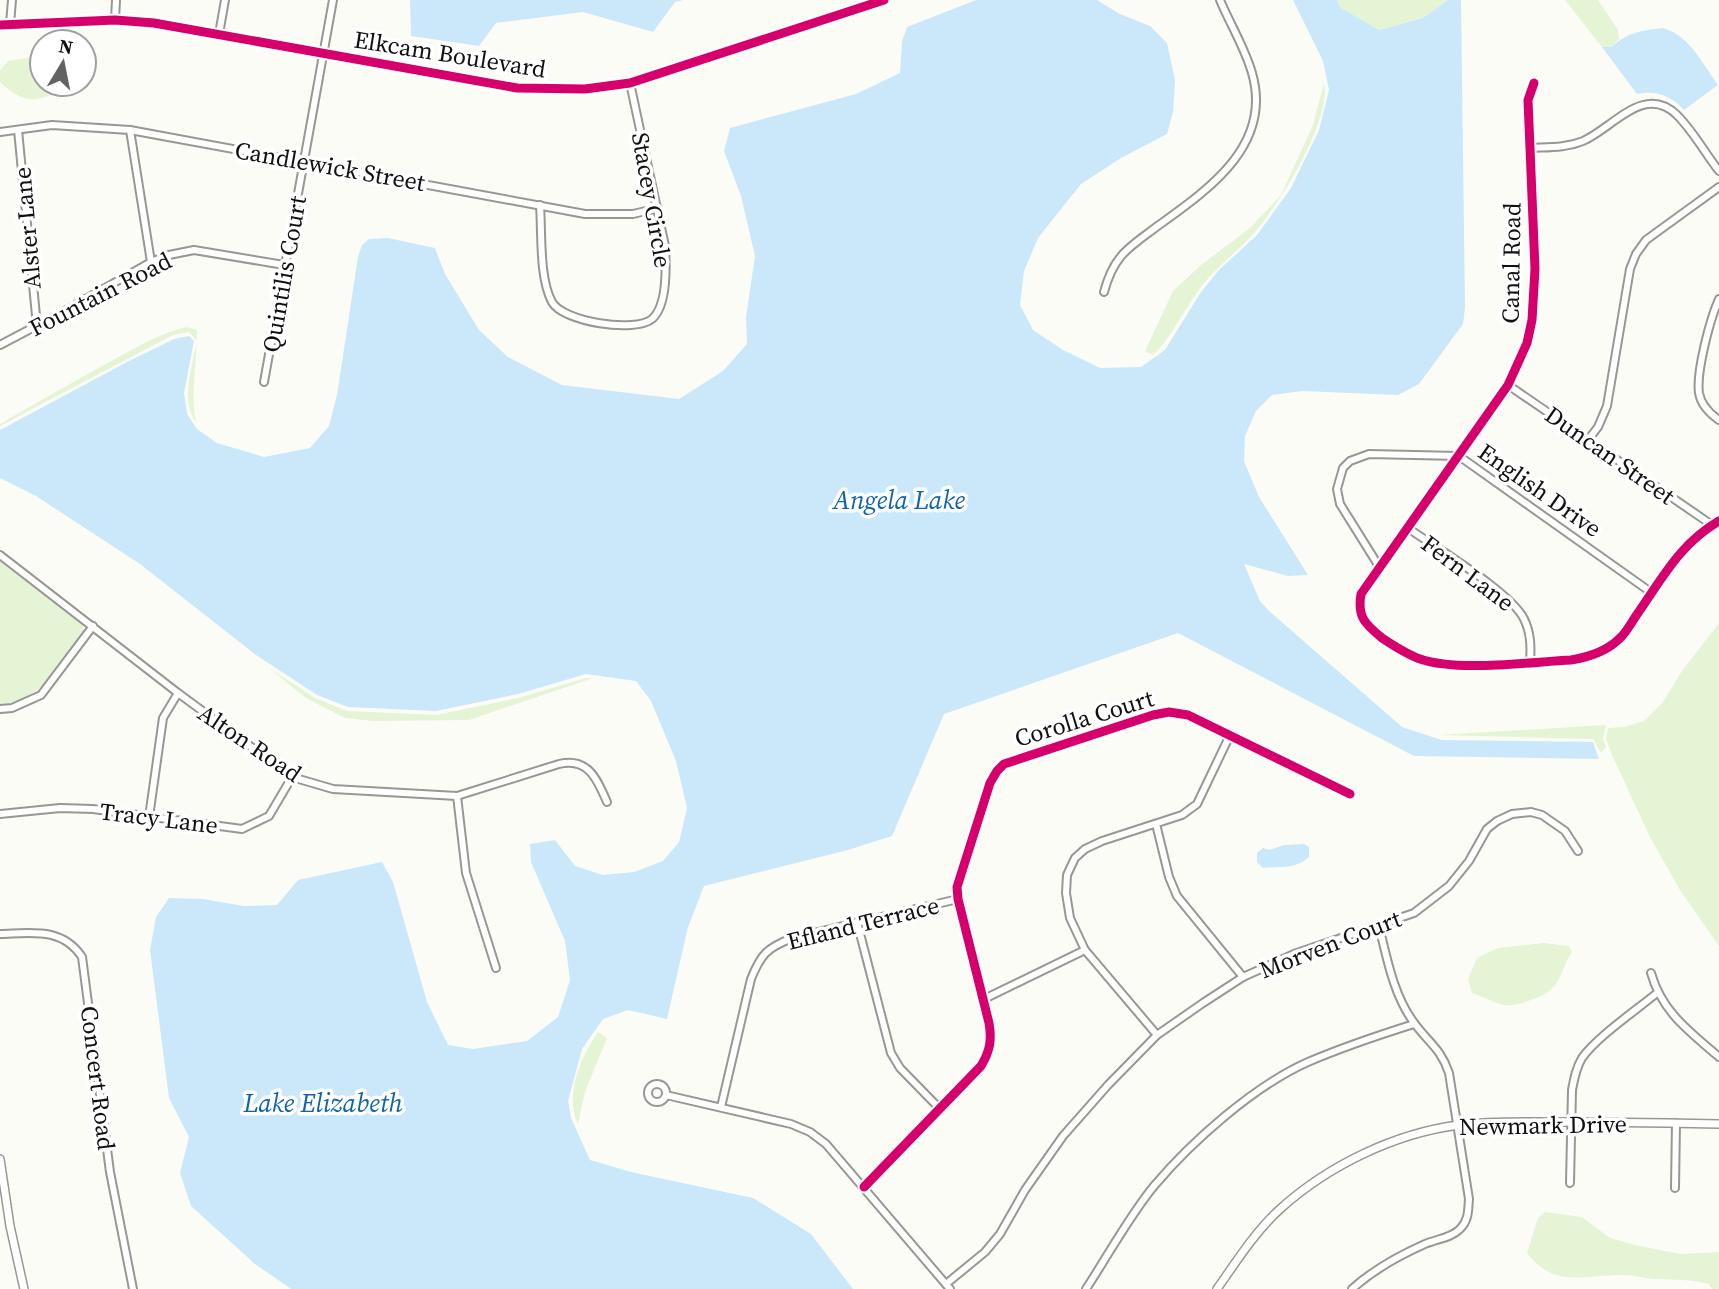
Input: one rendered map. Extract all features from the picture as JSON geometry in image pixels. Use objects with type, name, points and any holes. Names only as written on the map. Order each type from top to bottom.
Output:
[{"type":"street","points":[[10,24],[12,0]]},
{"type":"street","points":[[114,20],[116,0]]},
{"type":"street","points":[[219,34],[225,0]]},
{"type":"street","name":"Quintilis Court","points":[[264,382],[333,0]]},
{"type":"street","name":"Elkcam Boulevard","points":[[0,25],[114,20],[154,23],[517,88],[585,89],[630,83],[884,0]]},
{"type":"street","points":[[1104,292],[1108,276],[1119,257],[1136,240],[1222,176],[1237,157],[1252,127],[1256,104],[1252,70],[1220,0]]},
{"type":"street","name":"Canal Road","points":[[1534,82],[1528,100],[1535,297],[1527,343],[1508,385],[1361,594],[1358,607],[1364,624],[1396,648],[1423,660],[1454,665],[1571,660],[1601,653],[1620,639],[1688,543],[1719,521]]},
{"type":"street","name":"Stacey Circle","points":[[540,205],[546,287],[553,305],[577,318],[624,326],[642,324],[654,317],[664,291],[667,268],[665,246],[630,83]]},
{"type":"street","points":[[1530,148],[1565,146],[1580,142],[1598,134],[1632,108],[1650,103],[1665,106],[1677,115],[1719,171]]},
{"type":"street","name":"Candlewick Street","points":[[0,132],[52,125],[130,130],[607,216],[658,208]]},
{"type":"street","name":"Alster Lane","points":[[18,130],[37,326]]},
{"type":"street","points":[[130,130],[151,262]]},
{"type":"street","points":[[1588,440],[1598,427],[1607,406],[1630,269],[1636,254],[1646,240],[1719,187]]},
{"type":"street","name":"Fountain Road","points":[[0,345],[151,262],[194,250],[284,265]]},
{"type":"street","points":[[1719,299],[1711,316],[1699,382],[1704,407],[1719,420]]},
{"type":"street","name":"Duncan Street","points":[[1508,385],[1712,525]]},
{"type":"street","name":"English Drive","points":[[1380,568],[1340,504],[1336,489],[1343,468],[1350,461],[1369,454],[1459,456],[1652,593]]},
{"type":"street","name":"Fern Lane","points":[[1408,528],[1510,600],[1523,617],[1529,631],[1530,662]]},
{"type":"street","name":"Alton Road","points":[[0,555],[178,693],[292,777],[333,789],[457,796],[571,762],[592,772],[607,802]]},
{"type":"street","points":[[0,709],[12,708],[41,695],[93,626]]},
{"type":"street","points":[[149,817],[163,718],[178,693]]},
{"type":"street","name":"Corolla Court","points":[[864,1186],[981,1066],[989,1053],[992,1039],[958,899],[960,876],[990,783],[1004,764],[1169,712],[1188,715],[1350,794]]},
{"type":"street","points":[[1157,1035],[1085,950],[1070,918],[1066,893],[1067,875],[1075,858],[1085,849],[1182,815],[1197,804],[1230,735]]},
{"type":"street","name":"Tracy Lane","points":[[0,814],[60,808],[93,809],[242,829],[269,816],[292,777]]},
{"type":"street","points":[[457,796],[466,873],[496,968]]},
{"type":"street","name":"Morven Court","points":[[948,1286],[985,1252],[1000,1234],[1063,1136],[1157,1035],[1243,977],[1334,939],[1414,913],[1435,898],[1469,861],[1487,829],[1513,814],[1531,812],[1542,815],[1565,831],[1578,851]]},
{"type":"street","points":[[1156,824],[1169,877],[1177,896],[1243,977]]},
{"type":"street","name":"Efland Terrace","points":[[721,1107],[751,979],[759,959],[772,946],[792,938],[958,899]]},
{"type":"street","points":[[857,922],[891,1053],[900,1068],[940,1109]]},
{"type":"street","points":[[1352,1289],[1368,1274],[1392,1259],[1461,1228],[1468,1215],[1469,1199],[1449,1073],[1443,1056],[1415,1024],[1397,990],[1379,926]]},
{"type":"street","name":"Concert Road","points":[[0,934],[46,932],[75,946],[82,957],[110,1172],[133,1289]]},
{"type":"street","points":[[982,1000],[1085,950]]},
{"type":"street","points":[[1651,973],[1657,993],[1679,1022],[1719,1057]]},
{"type":"street","points":[[1570,1183],[1573,1082],[1582,1059],[1657,993]]},
{"type":"street","points":[[1086,1289],[1154,1187],[1207,1133],[1247,1098],[1306,1063],[1415,1024]]},
{"type":"street","points":[[666,1095],[790,1124],[810,1132],[826,1144],[864,1186],[948,1286]]},
{"type":"street","name":"Newmark Drive","points":[[1217,1289],[1278,1211],[1336,1168],[1380,1147],[1432,1130],[1499,1122],[1719,1124]]},
{"type":"street","points":[[1675,1188],[1676,1124]]},
{"type":"street","points":[[0,1159],[1,1178],[24,1289]]},
{"type":"green space","points":[[1337,0],[1448,0],[1423,18],[1379,30],[1341,8]]},
{"type":"green space","points":[[1565,0],[1598,0],[1618,30],[1619,39],[1612,47],[1602,47]]},
{"type":"green space","points":[[28,58],[28,98],[43,98],[26,99],[0,82],[0,71],[8,61]]},
{"type":"green space","points":[[1324,83],[1320,118],[1312,139],[1290,182],[1277,202],[1255,232],[1205,282],[1160,348],[1153,355],[1145,351],[1173,291],[1201,265],[1250,228],[1281,195],[1313,125]]},
{"type":"green space","points":[[187,327],[197,330],[197,341],[189,332],[173,335],[0,426],[140,345]]},
{"type":"green space","points":[[197,343],[194,388],[196,423],[191,413],[188,393]]},
{"type":"green space","points":[[0,558],[79,620],[84,633],[39,688],[28,696],[0,705]]},
{"type":"green space","points":[[1719,623],[1719,946],[1680,890],[1650,837],[1606,739],[1608,728],[1644,721],[1663,702],[1682,671]]},
{"type":"green space","points":[[269,668],[315,698],[347,711],[436,715],[518,698],[593,678],[469,720],[373,721],[345,718],[306,698]]},
{"type":"green space","points":[[1606,725],[1603,739],[1606,747],[1601,753],[1593,739],[1438,735]]},
{"type":"green space","points":[[1544,943],[1569,946],[1572,952],[1562,974],[1548,992],[1516,1005],[1503,1005],[1472,993],[1468,979],[1477,958],[1498,948]]},
{"type":"green space","points":[[598,1032],[607,1038],[585,1092],[578,1124],[573,1101],[576,1076]]},
{"type":"green space","points":[[1545,1212],[1582,1217],[1610,1238],[1639,1246],[1681,1254],[1719,1252],[1719,1289],[1689,1280],[1622,1275],[1570,1278],[1548,1272],[1527,1253],[1538,1218]]},
{"type":"water","points":[[410,0],[683,0],[675,2],[653,32],[583,12],[496,23],[479,46],[411,36]]},
{"type":"water","name":"Angela Lake","points":[[976,0],[1097,0],[1120,14],[1150,26],[1167,43],[1175,80],[1173,112],[1167,134],[1121,158],[1081,184],[1038,238],[1024,271],[1020,305],[1033,330],[1063,350],[1100,368],[1141,367],[1165,350],[1201,292],[1219,270],[1257,235],[1291,188],[1319,130],[1329,90],[1323,61],[1293,0],[1337,0],[1341,8],[1379,30],[1423,18],[1448,0],[1461,0],[1463,324],[1419,384],[1398,395],[1302,391],[1272,395],[1256,411],[1245,436],[1244,461],[1259,497],[1308,575],[1288,576],[1244,564],[1260,601],[1268,610],[1402,727],[1442,740],[1593,742],[1599,759],[1414,756],[1178,633],[944,714],[892,836],[848,850],[704,886],[688,927],[667,1019],[628,1010],[603,1019],[582,1049],[568,1101],[571,1118],[590,1160],[631,1172],[753,1198],[811,1234],[853,1289],[291,1289],[255,1264],[191,1206],[180,1173],[189,1137],[169,1098],[150,950],[156,917],[169,898],[203,899],[244,906],[277,905],[298,880],[382,862],[393,882],[427,1002],[448,1045],[473,1049],[527,1041],[558,1017],[570,980],[565,941],[531,862],[530,844],[555,840],[575,866],[603,875],[634,872],[663,861],[679,842],[687,808],[676,761],[651,701],[636,681],[586,674],[518,694],[436,711],[348,707],[317,695],[256,655],[140,564],[36,496],[0,478],[0,430],[127,362],[174,339],[189,336],[194,341],[184,393],[187,414],[197,429],[217,443],[264,457],[310,448],[329,426],[337,395],[362,245],[369,239],[388,238],[435,248],[445,274],[479,330],[508,357],[562,385],[679,399],[723,371],[747,344],[746,317],[755,256],[741,196],[724,151],[730,128],[856,94],[900,73],[902,41],[907,27]]},
{"type":"water","points":[[1663,28],[1681,37],[1688,44],[1718,85],[1684,110],[1663,95],[1637,94],[1602,47],[1612,47],[1635,33]]},
{"type":"water","points":[[1304,844],[1309,847],[1309,857],[1298,864],[1263,868],[1257,862],[1257,853],[1263,848],[1269,850],[1284,845]]},
{"type":"cycle path","points":[[0,25],[115,20],[154,23],[517,88],[585,89],[630,83],[884,0]]},
{"type":"cycle path","points":[[1534,83],[1528,100],[1535,269],[1532,320],[1527,343],[1508,385],[1361,594],[1361,614],[1371,628],[1391,644],[1415,657],[1436,663],[1473,666],[1584,657],[1603,651],[1622,636],[1683,551],[1719,521]]},
{"type":"cycle path","points":[[864,1187],[981,1066],[988,1050],[989,1023],[957,887],[990,783],[1004,764],[1169,712],[1188,715],[1350,794]]},
{"type":"water label","name":"Lake Elizabeth","points":[[323,1103]]}]
